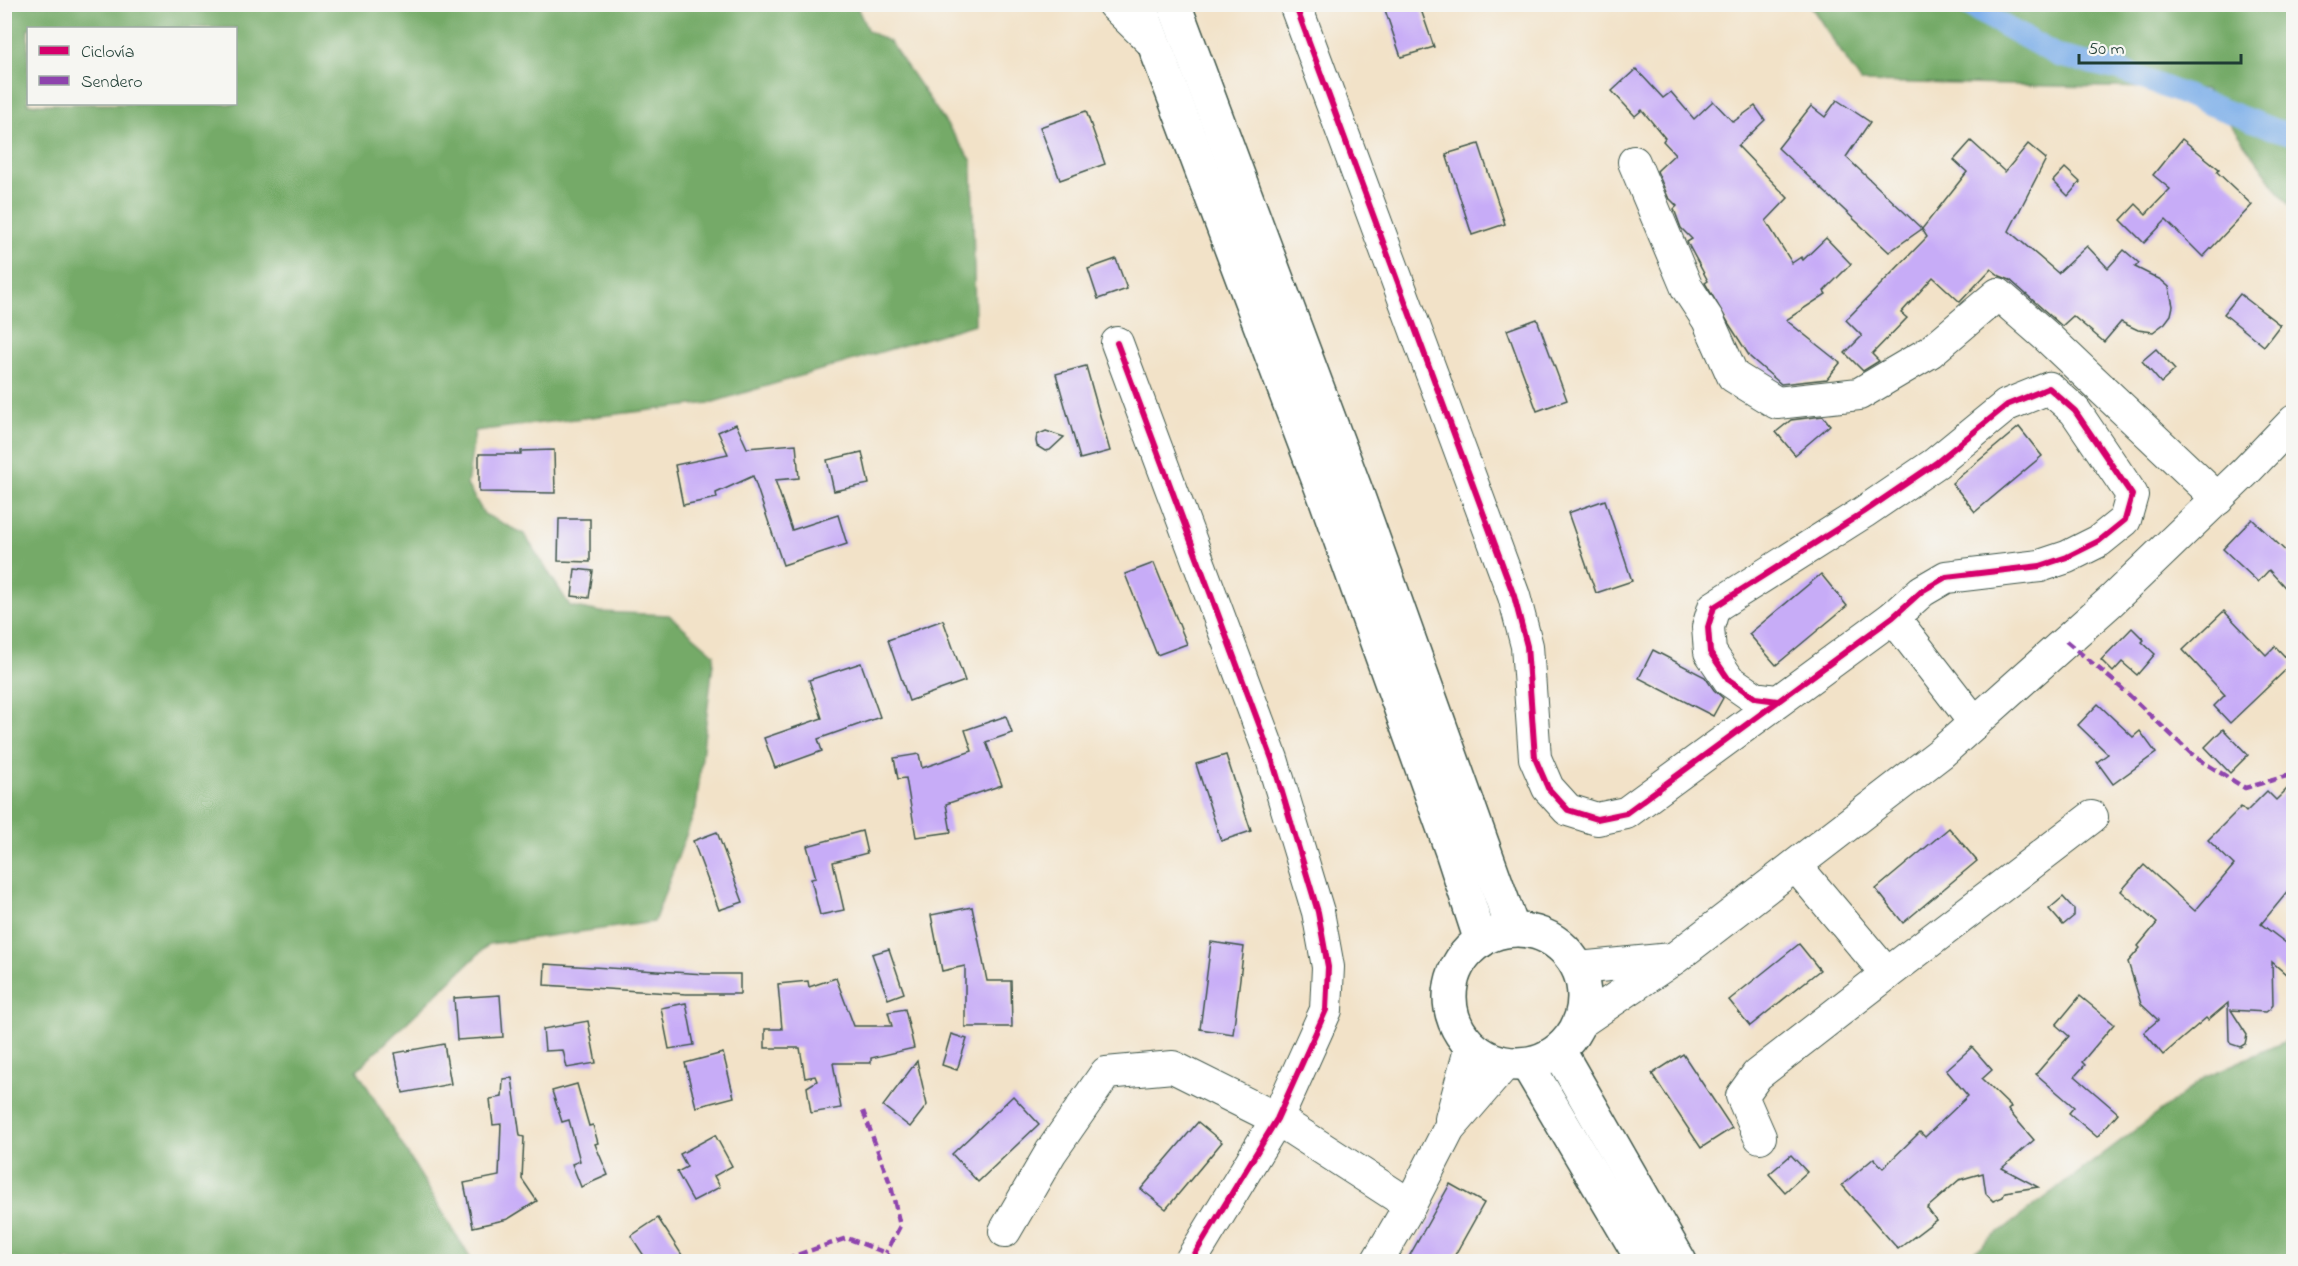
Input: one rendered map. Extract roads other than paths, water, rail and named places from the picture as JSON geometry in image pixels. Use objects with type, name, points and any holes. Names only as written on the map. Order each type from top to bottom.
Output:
[{"type":"main road","points":[[1139,4],[1326,500],[1452,852],[1481,941]]},
{"type":"main road","points":[[1174,4],[1356,491],[1513,930]]},
{"type":"main road","points":[[1513,930],[1544,935],[1569,954],[1578,968],[1584,986],[1585,1004],[1581,1022],[1572,1038],[1559,1051],[1549,1058],[1516,1064],[1487,1058],[1471,1046],[1461,1035],[1450,1006],[1453,976],[1469,950],[1496,933],[1513,930]]},
{"type":"main road","points":[[1559,1051],[1680,1262]]},
{"type":"main road","points":[[1516,1064],[1644,1262]]},
{"type":"street","points":[[1113,4],[1152,42]]},
{"type":"street","points":[[1295,4],[1514,596],[1527,646],[1535,758],[1548,788],[1568,810],[1597,819],[1626,813],[1893,617],[1922,591],[1946,577],[2040,566],[2067,557],[2099,541],[2125,520],[2132,495],[2075,411],[2049,388],[2007,405],[1936,463],[1864,512],[1714,607],[1708,627],[1710,652],[1730,680],[1755,698],[1778,700]]},
{"type":"street","points":[[1634,162],[1687,288],[1708,320],[1733,376],[1777,403],[1859,394],[1930,352],[1998,294],[2046,336],[2218,499]]},
{"type":"street","points":[[1117,343],[1272,759],[1318,912],[1328,967],[1326,1010],[1276,1119],[1190,1262]]},
{"type":"street","points":[[1581,1022],[1675,958],[1941,753],[2111,601],[2218,499],[2294,421]]},
{"type":"street","points":[[1893,617],[1975,723]]},
{"type":"street","points":[[1760,1137],[1742,1096],[1757,1075],[2092,817]]},
{"type":"street","points":[[1796,866],[1887,975]]},
{"type":"street","points":[[1578,968],[1675,958]]},
{"type":"street","points":[[1377,1262],[1410,1205],[1449,1129],[1471,1046]]},
{"type":"street","points":[[1449,1129],[1516,1064]]},
{"type":"street","points":[[1005,1230],[1051,1152],[1106,1073],[1173,1067],[1276,1119],[1410,1205]]},
{"type":"waterway","points":[[1965,4],[2058,56],[2120,70],[2294,135]]}]
